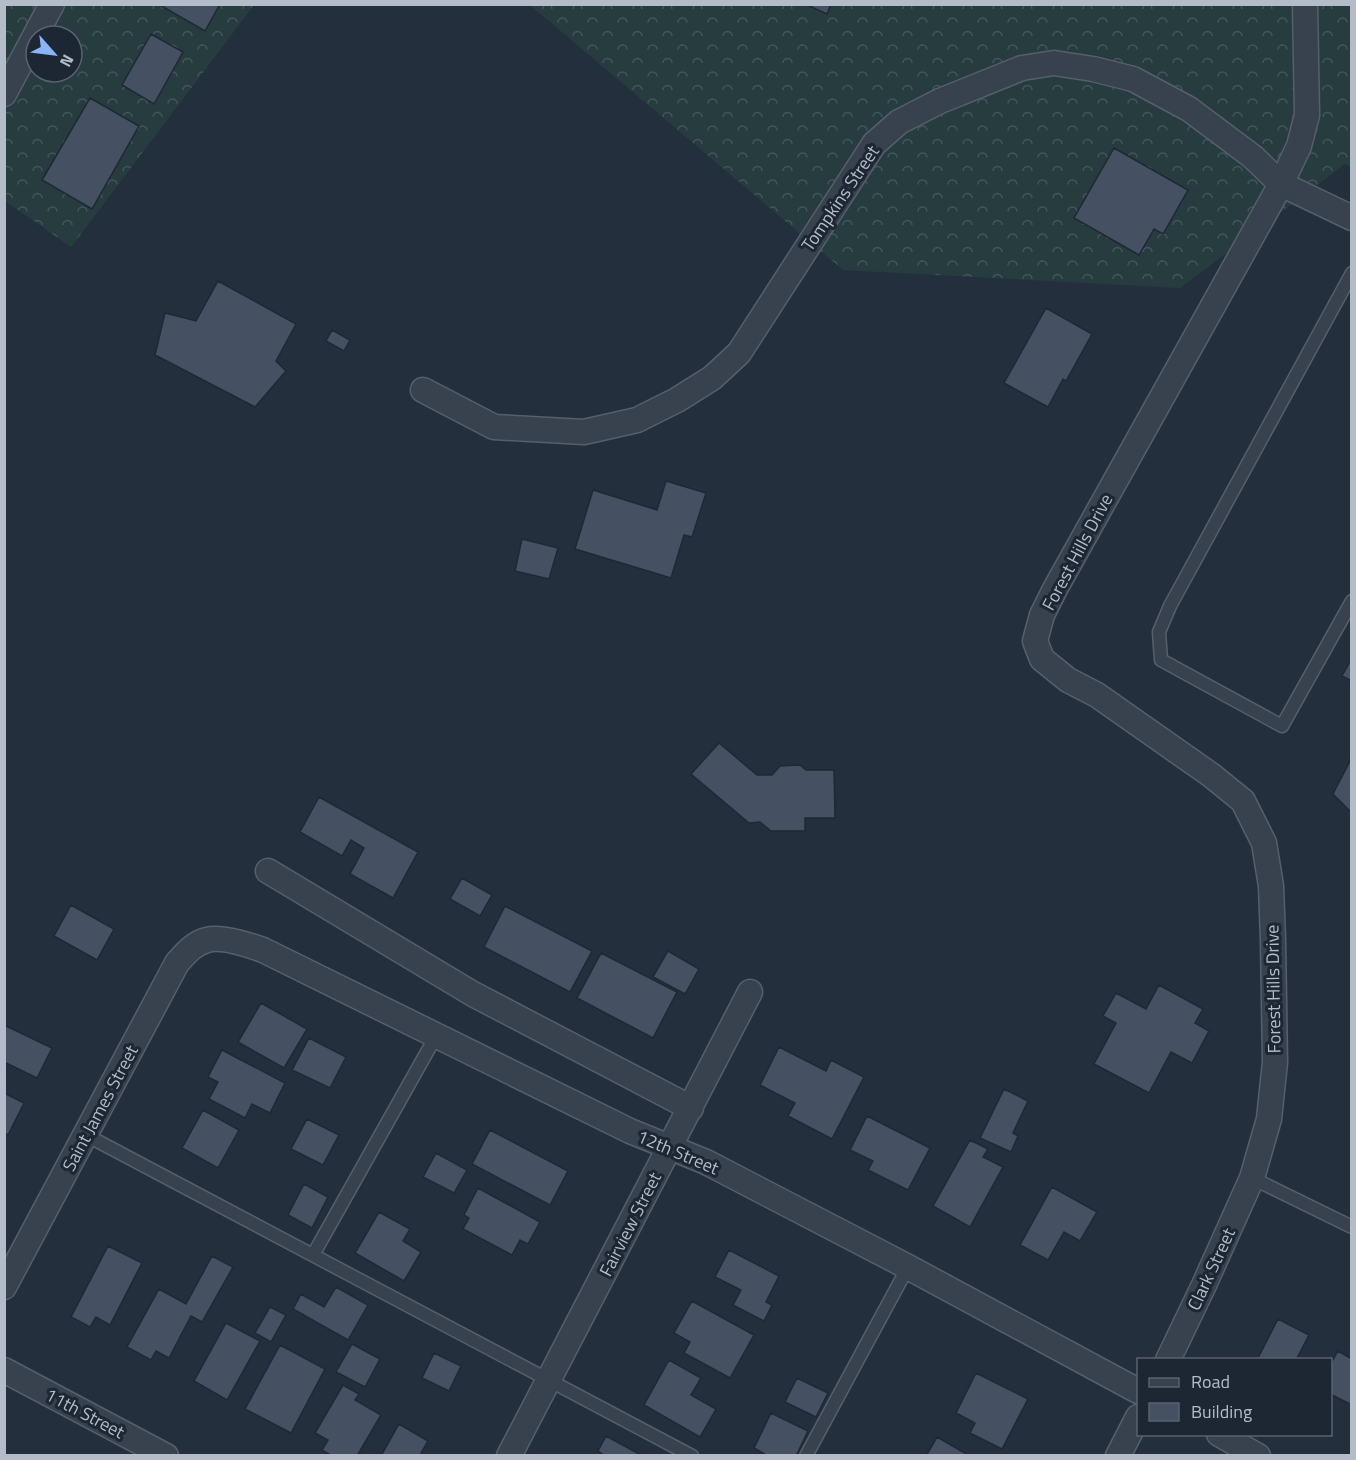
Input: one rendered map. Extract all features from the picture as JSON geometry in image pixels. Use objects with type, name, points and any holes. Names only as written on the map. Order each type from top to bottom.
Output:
[{"type":"street","points":[[4,94],[52,4]]},
{"type":"street","name":"Forest Hills Drive","points":[[1252,1178],[1269,1119],[1275,1062],[1272,919],[1264,843],[1243,801],[1211,775],[1097,695],[1068,680],[1042,659],[1035,641],[1042,615],[1055,589],[1281,184],[1299,146],[1307,115],[1305,4]]},
{"type":"street","name":"Tompkins Street","points":[[423,390],[494,427],[584,432],[638,420],[677,400],[712,378],[739,353],[874,144],[899,122],[940,101],[1022,69],[1054,63],[1093,69],[1133,79],[1189,109],[1253,157],[1281,184],[1352,218]]},
{"type":"street","points":[[268,871],[472,994],[690,1108]]},
{"type":"street","name":"12th Street","points":[[207,940],[222,940],[263,950],[630,1131],[705,1162],[908,1267],[1137,1390]]},
{"type":"street","name":"Saint James Street","points":[[4,1287],[177,963],[190,949],[207,940]]},
{"type":"street","name":"Fairview Street","points":[[509,1455],[750,992]]},
{"type":"street","name":"Clark Street","points":[[1168,1358],[1252,1178]]},
{"type":"street","name":"11th Street","points":[[4,1370],[166,1455]]},
{"type":"street","points":[[1118,1455],[1137,1419]]},
{"type":"street","points":[[1223,1436],[1258,1455]]},
{"type":"lane","points":[[1350,280],[1170,606],[1160,633],[1161,660],[1282,726],[1352,601]]},
{"type":"lane","points":[[313,1255],[436,1036]]},
{"type":"lane","points":[[86,1135],[692,1455]]},
{"type":"lane","points":[[1252,1178],[1352,1227]]},
{"type":"lane","points":[[806,1455],[908,1267]]},
{"type":"green space","points":[[5,5],[254,5],[71,247],[5,201]]},
{"type":"green space","points":[[530,5],[1351,5],[1351,167],[1345,164],[1180,288],[843,270]]},
{"type":"building","points":[[158,4],[220,4],[205,31]]},
{"type":"building","points":[[805,4],[831,4],[827,14]]},
{"type":"building","points":[[151,34],[183,52],[154,104],[122,85]]},
{"type":"building","points":[[90,98],[139,126],[92,209],[42,180]]},
{"type":"building","points":[[1114,148],[1188,190],[1163,234],[1154,229],[1139,255],[1074,218]]},
{"type":"building","points":[[218,281],[296,324],[276,361],[286,371],[255,407],[155,355],[165,313],[196,321]]},
{"type":"building","points":[[1046,308],[1092,334],[1066,381],[1063,379],[1048,407],[1004,383]]},
{"type":"building","points":[[332,330],[350,340],[344,351],[326,341]]},
{"type":"building","points":[[666,481],[706,493],[692,537],[684,535],[671,578],[575,549],[593,490],[657,510]]},
{"type":"building","points":[[522,539],[558,548],[549,579],[515,571]]},
{"type":"building","points":[[1352,658],[1352,681],[1342,676]]},
{"type":"building","points":[[719,743],[757,775],[772,775],[780,766],[800,765],[806,770],[834,770],[835,818],[805,818],[805,831],[771,831],[760,822],[749,823],[691,774]]},
{"type":"building","points":[[1352,757],[1352,813],[1333,794]]},
{"type":"building","points":[[319,797],[418,852],[393,898],[350,874],[364,848],[351,840],[342,856],[300,832]]},
{"type":"building","points":[[462,878],[492,895],[480,916],[450,899]]},
{"type":"building","points":[[71,905],[114,929],[97,960],[54,936]]},
{"type":"building","points":[[505,906],[592,951],[570,992],[484,947]]},
{"type":"building","points":[[668,951],[699,969],[685,994],[653,977]]},
{"type":"building","points":[[601,953],[677,992],[653,1038],[577,998]]},
{"type":"building","points":[[1159,985],[1203,1009],[1195,1023],[1209,1031],[1192,1063],[1171,1052],[1149,1093],[1094,1064],[1116,1023],[1103,1016],[1116,993],[1146,1009]]},
{"type":"building","points":[[261,1003],[307,1029],[284,1068],[238,1042]]},
{"type":"building","points":[[4,1025],[52,1048],[37,1078],[4,1062]]},
{"type":"building","points":[[309,1038],[346,1057],[330,1088],[292,1070]]},
{"type":"building","points":[[779,1047],[826,1071],[831,1060],[864,1077],[832,1139],[788,1116],[795,1103],[760,1085]]},
{"type":"building","points":[[222,1050],[285,1083],[270,1113],[252,1104],[245,1118],[209,1099],[218,1082],[208,1077]]},
{"type":"building","points":[[1004,1089],[1028,1101],[1013,1133],[1018,1136],[1011,1152],[980,1138]]},
{"type":"building","points":[[4,1093],[24,1103],[8,1135],[4,1133]]},
{"type":"building","points":[[203,1110],[239,1130],[218,1168],[182,1148]]},
{"type":"building","points":[[867,1116],[930,1148],[908,1190],[868,1170],[873,1161],[850,1150]]},
{"type":"building","points":[[307,1119],[339,1135],[323,1165],[291,1149]]},
{"type":"building","points":[[490,1130],[568,1171],[550,1205],[472,1164]]},
{"type":"building","points":[[970,1140],[988,1149],[983,1157],[1003,1167],[970,1227],[933,1206]]},
{"type":"building","points":[[436,1153],[467,1170],[454,1193],[423,1177]]},
{"type":"building","points":[[304,1184],[328,1197],[312,1228],[288,1215]]},
{"type":"building","points":[[1052,1187],[1097,1212],[1080,1241],[1064,1232],[1048,1260],[1020,1245]]},
{"type":"building","points":[[478,1188],[540,1222],[528,1244],[520,1240],[512,1255],[463,1229],[469,1218],[464,1215]]},
{"type":"building","points":[[379,1212],[410,1229],[403,1241],[421,1252],[404,1281],[355,1253]]},
{"type":"building","points":[[108,1246],[142,1263],[110,1325],[96,1317],[90,1327],[71,1317]]},
{"type":"building","points":[[729,1250],[779,1276],[766,1302],[772,1305],[764,1321],[733,1305],[741,1290],[715,1277]]},
{"type":"building","points":[[212,1256],[233,1267],[202,1322],[191,1316],[169,1358],[156,1351],[151,1360],[127,1347],[159,1289],[186,1304]]},
{"type":"building","points":[[336,1287],[368,1305],[348,1340],[293,1309],[301,1294],[324,1307]]},
{"type":"building","points":[[692,1301],[754,1335],[730,1378],[684,1353],[690,1342],[674,1333]]},
{"type":"building","points":[[270,1307],[286,1315],[271,1342],[255,1333]]},
{"type":"building","points":[[1278,1319],[1309,1335],[1297,1358],[1258,1358]]},
{"type":"building","points":[[226,1323],[260,1341],[227,1400],[194,1381]]},
{"type":"building","points":[[352,1344],[380,1359],[365,1387],[336,1372]]},
{"type":"building","points":[[280,1345],[325,1369],[291,1433],[245,1409]]},
{"type":"building","points":[[1338,1351],[1352,1359],[1352,1405],[1332,1395],[1332,1362]]},
{"type":"building","points":[[434,1353],[461,1366],[449,1391],[422,1378]]},
{"type":"building","points":[[669,1360],[701,1378],[691,1395],[716,1409],[700,1437],[644,1405]]},
{"type":"building","points":[[976,1373],[1028,1399],[1002,1449],[970,1433],[975,1423],[956,1413]]},
{"type":"building","points":[[797,1378],[828,1393],[816,1417],[785,1402]]},
{"type":"building","points":[[343,1385],[359,1394],[355,1400],[381,1415],[357,1456],[332,1456],[322,1450],[328,1440],[315,1433]]},
{"type":"building","points":[[771,1413],[808,1431],[796,1456],[768,1456],[754,1448]]},
{"type":"building","points":[[399,1424],[428,1441],[421,1453],[425,1456],[381,1456]]},
{"type":"building","points":[[606,1436],[643,1456],[605,1456],[598,1451]]},
{"type":"building","points":[[937,1437],[970,1456],[926,1456]]}]
